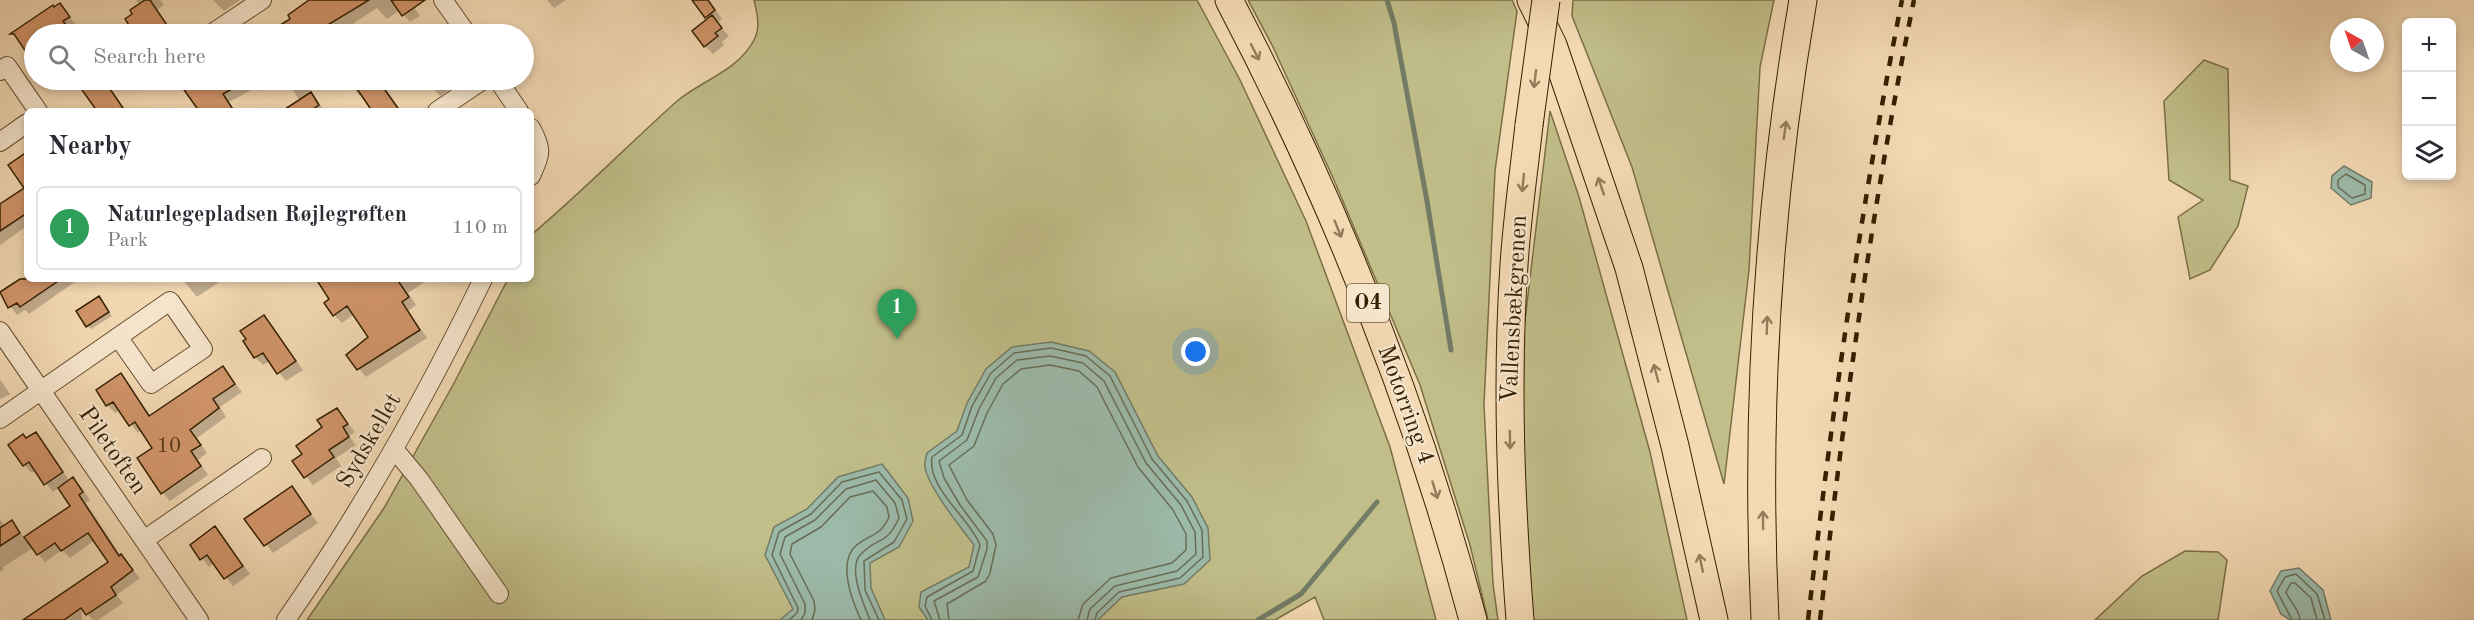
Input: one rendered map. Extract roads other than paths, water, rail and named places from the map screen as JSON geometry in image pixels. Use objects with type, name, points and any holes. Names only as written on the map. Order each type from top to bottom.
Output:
[{"type":"highway","name":"Motorring 4","points":[[1229,0],[1295,131],[1338,226],[1426,460],[1473,620]]},
{"type":"highway","points":[[1532,0],[1553,45],[1629,268],[1676,446],[1714,620]]},
{"type":"highway","name":"Vallensbækgrenen","points":[[1520,620],[1511,503],[1510,381],[1514,264],[1529,125],[1546,0]]},
{"type":"highway","points":[[1765,620],[1762,444],[1769,294],[1780,165],[1803,0]]},
{"type":"street","points":[[226,24],[262,0]]},
{"type":"street","points":[[443,0],[459,24]]},
{"type":"street","points":[[0,71],[7,66],[36,108]]},
{"type":"street","points":[[441,108],[468,90]]},
{"type":"street","points":[[505,90],[517,108]]},
{"type":"street","points":[[0,142],[24,125]]},
{"type":"street","points":[[534,134],[541,146],[534,169]]},
{"type":"street","name":"Sydskellet","points":[[286,620],[394,449],[446,357],[482,282]]},
{"type":"street","points":[[0,419],[41,390],[170,301],[203,349],[151,384],[118,337]]},
{"type":"street","name":"Piletoften","points":[[0,331],[144,540],[191,617]]},
{"type":"street","points":[[394,449],[419,479],[499,594]]},
{"type":"street","points":[[144,540],[262,458]]},
{"type":"water","points":[[2344,166],[2372,182],[2371,198],[2351,205],[2331,188],[2332,176]]},
{"type":"water","points":[[1051,342],[1089,351],[1115,372],[1158,456],[1192,497],[1208,528],[1210,560],[1184,584],[1122,597],[1098,620],[928,620],[919,607],[921,592],[969,567],[974,545],[932,485],[925,467],[927,453],[957,431],[967,403],[986,369],[1012,347]]},
{"type":"water","points":[[882,464],[908,498],[913,521],[899,547],[870,563],[871,588],[885,620],[780,620],[793,609],[765,555],[774,527],[807,509],[838,477]]},
{"type":"water","points":[[2299,568],[2323,590],[2331,620],[2290,620],[2281,614],[2270,591],[2281,571]]},
{"type":"waterway","points":[[1387,0],[1394,23],[1427,201],[1451,350]]},
{"type":"waterway","points":[[1258,620],[1301,594],[1377,502]]},
{"type":"railway","points":[[1808,620],[1849,309],[1873,154],[1902,0]]},
{"type":"railway","points":[[1820,620],[1860,309],[1885,154],[1914,0]]},
{"type":"place","name":"Naturlegepladsen Røjlegrøften","points":[[897,339]]}]
